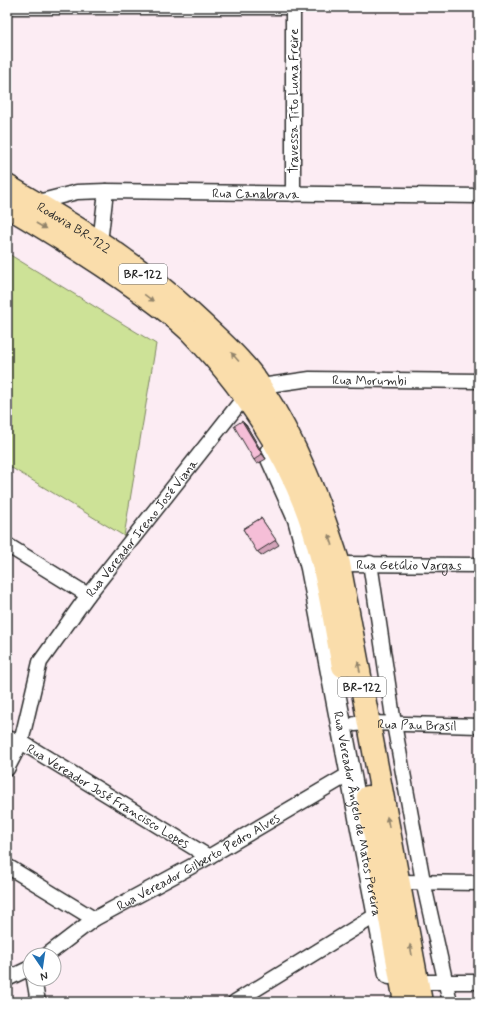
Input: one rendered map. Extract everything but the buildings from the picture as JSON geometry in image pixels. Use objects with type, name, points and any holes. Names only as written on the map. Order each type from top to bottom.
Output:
[{"type":"main road","name":"Rodovia BR-122","points":[[7,186],[127,260],[196,317],[225,346],[249,394]]},
{"type":"main road","name":"Rodovia BR-122","points":[[7,206],[80,249],[153,301],[190,332],[249,394]]},
{"type":"main road","name":"BR-122","points":[[249,394],[288,433],[306,470],[321,508],[339,564],[405,1002]]},
{"type":"main road","name":"BR-122","points":[[249,394],[308,514],[362,724],[399,882],[419,992]]},
{"type":"street","name":"Travessa Tito Luna Freire","points":[[293,7],[293,194]]},
{"type":"street","points":[[7,8],[297,7]]},
{"type":"street","points":[[100,242],[106,191]]},
{"type":"street","name":"Rua Canabrava","points":[[34,202],[77,192],[106,191],[479,196]]},
{"type":"street","name":"Rua Morumbi","points":[[249,394],[310,379],[479,381]]},
{"type":"street","name":"Rua Vereador Ireno José Viana","points":[[21,742],[40,662],[88,595],[249,394]]},
{"type":"street","name":"Rua Vereador Ângelo de Matos Pereira","points":[[249,394],[275,464],[298,519],[311,568],[394,1002]]},
{"type":"street","points":[[7,545],[88,595]]},
{"type":"street","points":[[370,563],[394,724],[423,881],[450,1002]]},
{"type":"street","name":"Rua Getúlio Vargas","points":[[339,564],[370,563],[479,565]]},
{"type":"street","name":"Rua Pau Brasil","points":[[362,724],[479,726]]},
{"type":"street","name":"Rua Vereador José Francisco Lopes","points":[[7,738],[21,742],[209,857]]},
{"type":"street","points":[[7,769],[21,742]]},
{"type":"street","name":"Rua Vereador Gilberto Pedro Alves","points":[[57,947],[94,919],[209,857],[351,773]]},
{"type":"street","points":[[7,866],[94,919]]},
{"type":"street","points":[[399,882],[423,881],[479,883]]},
{"type":"street","points":[[235,1002],[378,914]]},
{"type":"street","points":[[7,979],[22,972]]},
{"type":"street","points":[[419,992],[446,982],[479,982]]},
{"type":"street","points":[[35,987],[38,1002]]},
{"type":"green space","points":[[7,253],[156,344],[124,536],[7,465]]}]
